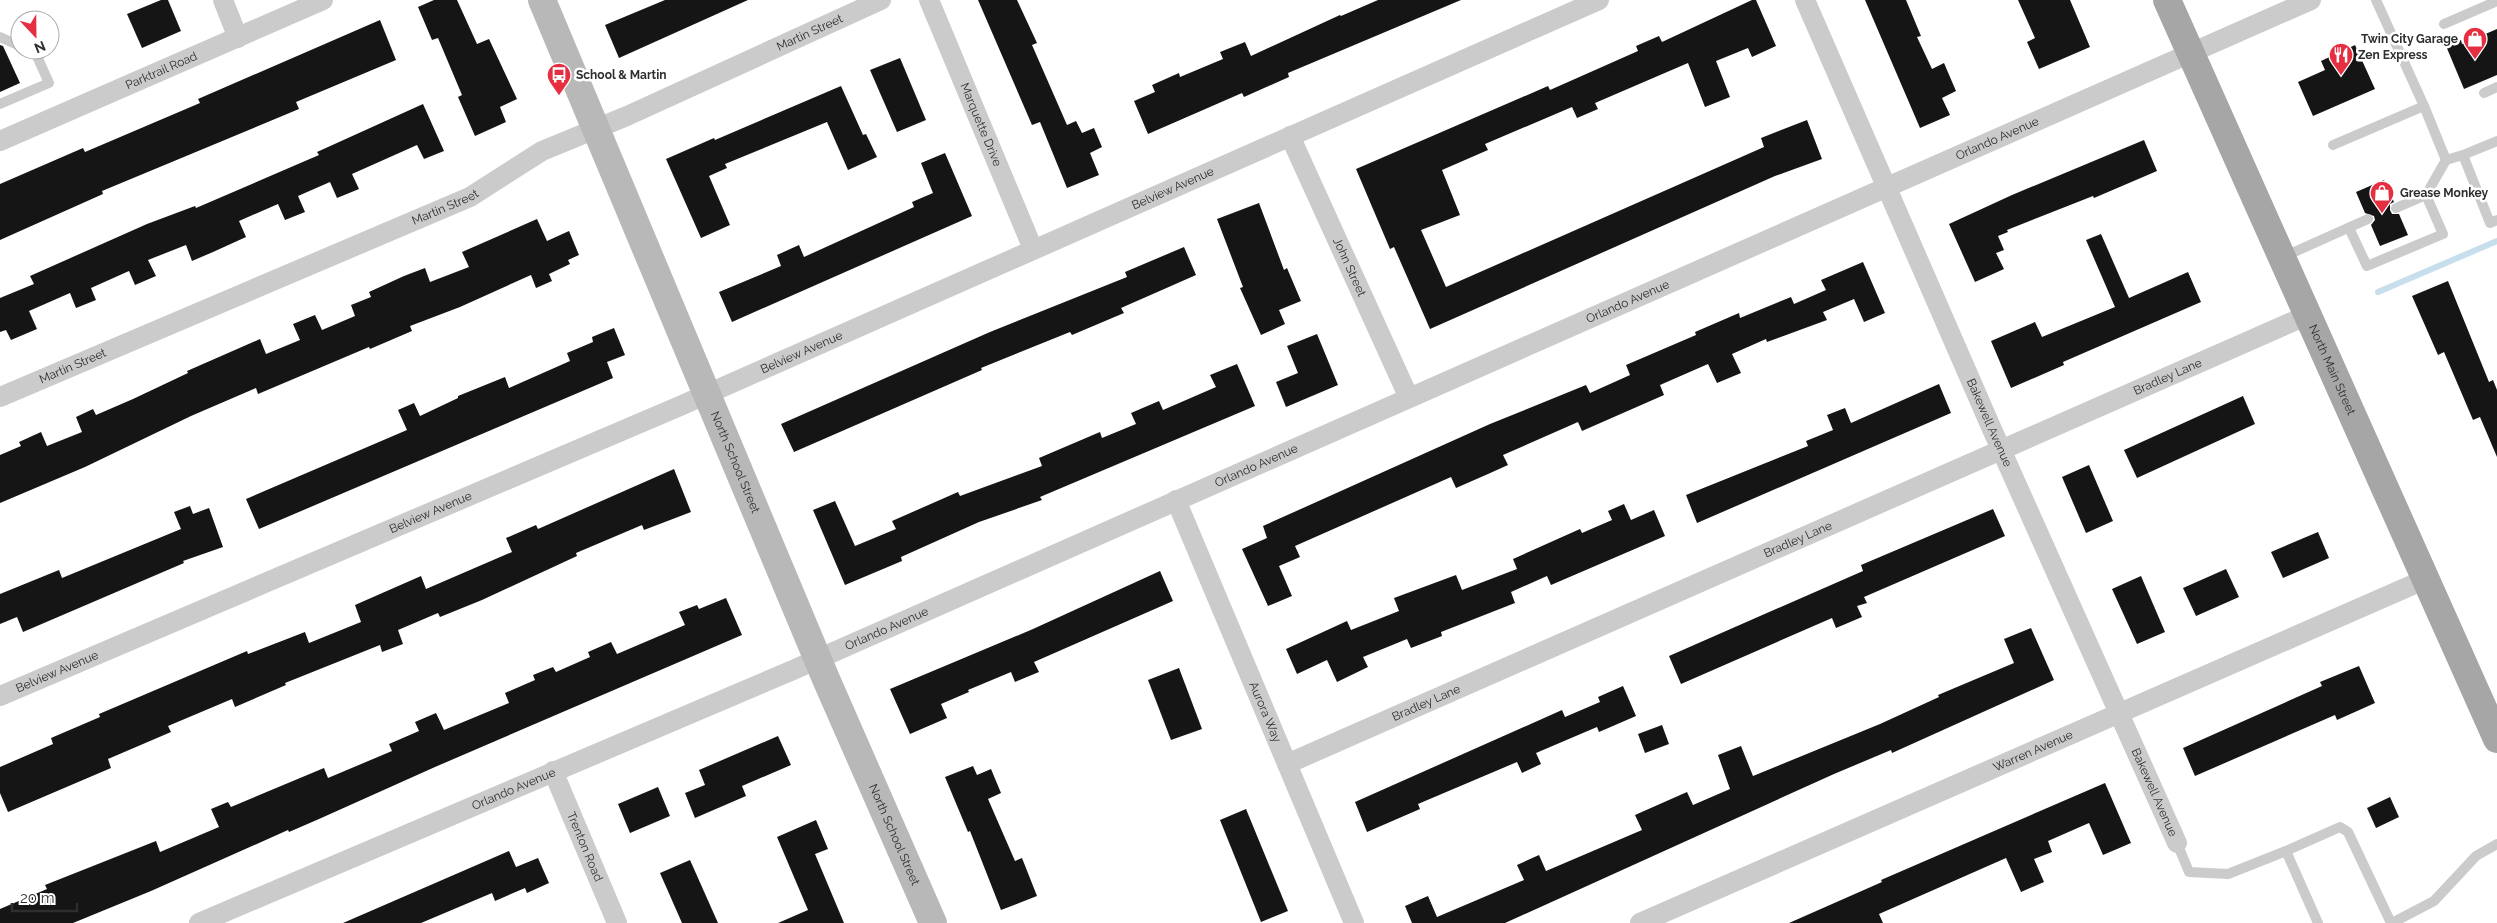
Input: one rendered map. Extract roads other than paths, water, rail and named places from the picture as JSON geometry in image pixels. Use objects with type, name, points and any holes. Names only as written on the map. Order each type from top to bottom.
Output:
[{"type":"main road","name":"North Main Street","points":[[2167,0],[2497,739]]},
{"type":"street","points":[[223,0],[238,38]]},
{"type":"street","name":"Parktrail Road","points":[[0,141],[323,0]]},
{"type":"street","name":"North School Street","points":[[542,0],[817,658],[933,923]]},
{"type":"street","name":"Martin Street","points":[[0,397],[470,196],[542,151],[596,129],[881,0]]},
{"type":"street","name":"Marquette Drive","points":[[929,0],[1033,249]]},
{"type":"street","name":"Belview Avenue","points":[[0,696],[707,394],[1600,0]]},
{"type":"street","name":"Bakewell Avenue","points":[[1805,0],[2177,843]]},
{"type":"street","name":"Orlando Avenue","points":[[199,923],[817,658],[2311,0]]},
{"type":"street","name":"John Street","points":[[1290,136],[1409,398]]},
{"type":"street","name":"Bradley Lane","points":[[1287,764],[2308,315]]},
{"type":"street","name":"Aurora Way","points":[[1176,500],[1354,923]]},
{"type":"street","name":"Warren Avenue","points":[[1640,923],[2426,579]]},
{"type":"street","name":"Trenton Road","points":[[553,771],[617,923]]},
{"type":"lane","points":[[2376,0],[2446,160]]},
{"type":"lane","points":[[2444,24],[2497,1]]},
{"type":"lane","points":[[0,104],[49,83],[39,60]]},
{"type":"lane","points":[[2484,93],[2497,87]]},
{"type":"lane","points":[[2333,145],[2424,106]]},
{"type":"lane","points":[[2396,208],[2426,195],[2446,160],[2497,141]]},
{"type":"lane","points":[[2463,155],[2490,224],[2497,220]]},
{"type":"lane","points":[[2349,228],[2367,266],[2443,234],[2426,195]]},
{"type":"lane","points":[[2282,257],[2368,219]]},
{"type":"lane","points":[[2177,843],[2189,872],[2228,874],[2340,827],[2348,832],[2392,923],[2434,901],[2476,856],[2497,844]]},
{"type":"lane","points":[[2286,851],[2318,923]]},
{"type":"waterway","points":[[2378,292],[2497,241]]},
{"type":"place","name":"Twin City Garage","points":[[2475,60]]},
{"type":"place","name":"Zen Express","points":[[2341,76]]},
{"type":"place","name":"School & Martin","points":[[559,96]]},
{"type":"place","name":"Grease Monkey","points":[[2382,214]]}]
